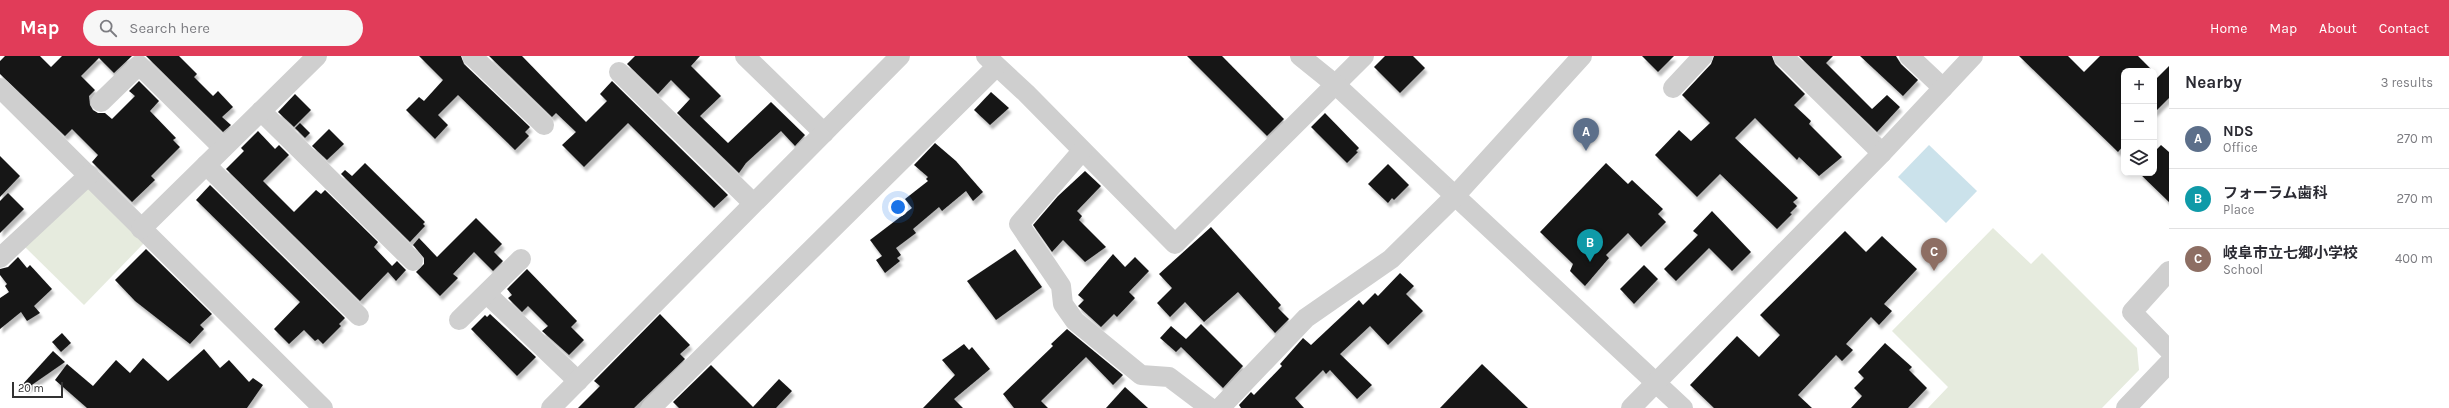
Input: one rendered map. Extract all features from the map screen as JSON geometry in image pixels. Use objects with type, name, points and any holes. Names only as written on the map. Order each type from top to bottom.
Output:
[{"type":"street","points":[[141,229],[317,56]]},
{"type":"street","points":[[472,56],[544,125]]},
{"type":"street","points":[[745,56],[824,133]]},
{"type":"street","points":[[551,408],[900,56]]},
{"type":"street","points":[[1300,56],[1336,85],[1454,197],[1683,408]]},
{"type":"street","points":[[651,408],[991,61],[1175,244],[1364,56]]},
{"type":"street","points":[[1220,408],[1306,318],[1391,259],[1454,197],[1582,56]]},
{"type":"street","points":[[1673,88],[1703,56]]},
{"type":"street","points":[[1783,56],[1882,153]]},
{"type":"street","points":[[1909,56],[1943,88]]},
{"type":"street","points":[[1631,408],[1882,153],[1973,56]]},
{"type":"street","points":[[101,102],[139,65],[223,148]]},
{"type":"street","points":[[619,72],[753,203]]},
{"type":"street","points":[[0,88],[323,408]]},
{"type":"street","points":[[261,111],[414,261]]},
{"type":"street","points":[[1082,151],[1019,224],[1061,286],[1063,304],[1075,321],[1141,375],[1169,376],[1210,408]]},
{"type":"street","points":[[206,165],[359,316]]},
{"type":"street","points":[[0,258],[89,175]]},
{"type":"street","points":[[459,320],[521,259]]},
{"type":"street","points":[[2169,271],[2132,312],[2169,350]]},
{"type":"street","points":[[487,294],[578,381]]},
{"type":"street","points":[[2126,408],[2169,363]]},
{"type":"shaded area","points":[[85,183],[145,242],[84,305],[24,246]]},
{"type":"shaded area","points":[[1993,228],[2031,264],[2042,253],[2137,348],[2139,370],[2102,408],[1928,408],[1948,387],[1892,331]]},
{"type":"water","points":[[1929,145],[1977,191],[1946,223],[1898,177]]},
{"type":"building","points":[[5,56],[40,56],[51,67],[62,56],[132,56],[114,73],[99,58],[81,76],[95,90],[89,96],[90,105],[93,110],[98,113],[105,113],[112,119],[135,96],[129,91],[139,81],[159,101],[150,111],[176,138],[173,140],[180,147],[151,176],[155,180],[132,202],[92,162],[98,155],[72,129],[65,136],[0,74],[0,61]]},
{"type":"building","points":[[146,56],[179,56],[197,74],[194,77],[213,96],[218,91],[233,107],[222,117],[231,125],[223,132]]},
{"type":"building","points":[[419,56],[461,56],[464,64],[530,127],[525,132],[529,136],[515,150],[458,95],[438,115],[448,125],[435,139],[406,110],[419,97],[424,101],[443,80]]},
{"type":"building","points":[[489,56],[522,56],[586,122],[607,101],[600,94],[612,81],[728,195],[714,208],[628,123],[584,167],[562,145],[576,132],[556,113],[552,117]]},
{"type":"building","points":[[635,56],[700,56],[691,66],[721,96],[700,116],[728,143],[771,102],[805,135],[795,146],[781,131],[746,163],[739,173],[677,113],[690,99],[671,80],[658,94],[627,64]]},
{"type":"building","points":[[1187,56],[1222,56],[1284,119],[1267,136]]},
{"type":"building","points":[[1385,56],[1413,56],[1425,68],[1400,93],[1374,67]]},
{"type":"building","points":[[1642,56],[1674,56],[1658,72]]},
{"type":"building","points":[[1714,56],[1772,56],[1775,64],[1805,94],[1794,105],[1811,121],[1809,124],[1842,157],[1819,176],[1799,157],[1797,160],[1755,118],[1735,138],[1798,198],[1793,202],[1797,206],[1790,213],[1792,214],[1777,229],[1720,174],[1697,197],[1655,155],[1679,130],[1691,141],[1710,123],[1682,95],[1711,64]]},
{"type":"building","points":[[1799,56],[1833,56],[1826,63],[1872,109],[1887,95],[1900,107],[1877,132]]},
{"type":"building","points":[[1860,56],[1896,56],[1901,64],[1918,80],[1903,96]]},
{"type":"building","points":[[2019,56],[2068,56],[2084,72],[2100,56],[2138,56],[2150,68],[2121,68],[2121,148],[2118,152]]},
{"type":"building","points":[[2169,66],[2169,98],[2157,110],[2157,104],[2157,78]]},
{"type":"building","points":[[991,92],[1009,108],[990,125],[974,110]]},
{"type":"building","points":[[295,94],[311,110],[294,127],[278,112]]},
{"type":"building","points":[[1325,113],[1359,148],[1356,151],[1358,152],[1347,163],[1311,127]]},
{"type":"building","points":[[300,123],[310,133],[305,138],[295,128]]},
{"type":"building","points":[[329,129],[344,144],[327,160],[312,146]]},
{"type":"building","points":[[258,131],[275,149],[279,145],[289,155],[263,181],[294,212],[316,190],[321,194],[325,190],[378,242],[374,247],[392,266],[397,261],[406,270],[396,281],[388,272],[360,301],[226,169],[244,151],[241,148]]},
{"type":"building","points":[[935,143],[956,161],[983,192],[973,201],[966,191],[942,211],[939,207],[913,229],[916,233],[896,248],[901,255],[897,258],[900,261],[885,273],[876,260],[882,256],[870,240],[912,208],[905,199],[928,181],[926,179],[928,177],[914,165]]},
{"type":"building","points":[[2161,145],[2169,152],[2169,202],[2142,176],[2157,176],[2157,149]]},
{"type":"building","points":[[0,156],[20,176],[0,197]]},
{"type":"building","points":[[365,163],[425,222],[423,224],[425,226],[410,242],[341,174],[345,170],[352,176]]},
{"type":"building","points":[[1606,163],[1628,184],[1632,180],[1663,209],[1658,214],[1666,222],[1641,247],[1628,233],[1606,255],[1609,258],[1585,286],[1570,271],[1573,264],[1540,232]]},
{"type":"building","points":[[1388,164],[1409,185],[1394,200],[1392,198],[1388,203],[1368,184]]},
{"type":"building","points":[[1085,171],[1101,186],[1077,211],[1082,216],[1079,220],[1106,247],[1085,262],[1063,240],[1052,252],[1033,225],[1058,196]]},
{"type":"building","points":[[210,185],[345,318],[339,324],[341,326],[323,344],[318,339],[315,341],[304,330],[289,344],[274,329],[300,302],[196,200]]},
{"type":"building","points":[[8,193],[24,209],[0,233],[0,201]]},
{"type":"building","points":[[1712,211],[1751,252],[1732,271],[1709,248],[1676,281],[1664,269],[1698,235],[1693,231]]},
{"type":"building","points":[[476,218],[502,244],[494,252],[503,261],[493,271],[474,252],[453,274],[458,278],[440,296],[416,272],[424,264],[424,258],[413,245],[419,238],[437,257]]},
{"type":"building","points":[[1211,227],[1281,305],[1278,308],[1289,319],[1275,333],[1238,292],[1204,322],[1185,302],[1170,317],[1157,303],[1172,288],[1159,274]]},
{"type":"building","points":[[1845,231],[1866,252],[1882,236],[1917,269],[1884,304],[1892,311],[1879,325],[1871,317],[1846,344],[1853,350],[1842,361],[1836,355],[1798,395],[1812,408],[1714,408],[1690,385],[1737,336],[1759,357],[1780,335],[1760,315]]},
{"type":"building","points":[[146,249],[212,314],[200,325],[204,329],[190,344],[135,301],[115,280]]},
{"type":"building","points":[[1015,249],[1042,287],[996,320],[967,281]]},
{"type":"building","points":[[1113,254],[1125,267],[1135,257],[1149,271],[1129,292],[1135,298],[1117,317],[1114,314],[1101,327],[1078,306],[1084,300],[1078,295]]},
{"type":"building","points":[[18,257],[27,268],[30,265],[52,289],[34,306],[40,313],[27,321],[21,312],[0,329],[0,298],[9,292],[5,286],[7,284],[0,275],[0,269],[8,267]]},
{"type":"building","points":[[1644,265],[1658,279],[1634,304],[1620,289]]},
{"type":"building","points":[[527,269],[577,321],[571,327],[584,340],[569,355],[542,331],[548,326],[528,306],[522,312],[508,298],[512,295],[507,289]]},
{"type":"building","points":[[1400,273],[1414,286],[1406,294],[1423,311],[1388,345],[1370,326],[1340,354],[1372,385],[1357,399],[1330,370],[1326,374],[1323,370],[1295,398],[1304,408],[1241,408],[1239,405],[1251,392],[1254,395],[1282,366],[1280,364],[1303,338],[1311,345],[1359,300],[1363,305],[1375,293],[1378,296]]},
{"type":"building","points":[[490,314],[536,357],[517,376],[471,329],[485,315],[487,317]]},
{"type":"building","points":[[660,314],[690,345],[680,354],[685,359],[634,408],[578,408],[600,386],[594,381]]},
{"type":"building","points":[[1201,324],[1243,366],[1223,388],[1181,347],[1176,352],[1160,338],[1171,326],[1186,339]]},
{"type":"building","points":[[1067,329],[1123,375],[1113,385],[1086,357],[1041,401],[1048,408],[1014,408],[1003,394],[1053,346],[1051,344]]},
{"type":"building","points":[[62,333],[71,343],[61,352],[52,342]]},
{"type":"building","points":[[1885,343],[1912,367],[1909,370],[1927,388],[1908,408],[1851,408],[1862,396],[1854,388],[1864,378],[1858,372]]},
{"type":"building","points":[[964,344],[969,350],[972,347],[990,369],[954,399],[963,408],[923,408],[955,375],[942,360]]},
{"type":"building","points":[[204,349],[220,368],[229,360],[249,382],[253,378],[263,385],[247,408],[87,408],[55,380],[67,364],[93,386],[116,360],[130,373],[143,358],[168,381]]},
{"type":"building","points":[[53,351],[65,362],[26,389],[22,385]]},
{"type":"building","points":[[1482,364],[1528,408],[1440,408]]},
{"type":"building","points":[[711,365],[753,407],[779,379],[792,391],[776,408],[679,408],[673,402]]},
{"type":"building","points":[[1125,387],[1148,408],[1106,408]]},
{"type":"place","name":"NDS","points":[[1586,151]]},
{"type":"place","name":"フォーラム歯科","points":[[1590,262]]},
{"type":"place","name":"岐阜市立七郷小学校","points":[[1934,271]]}]
